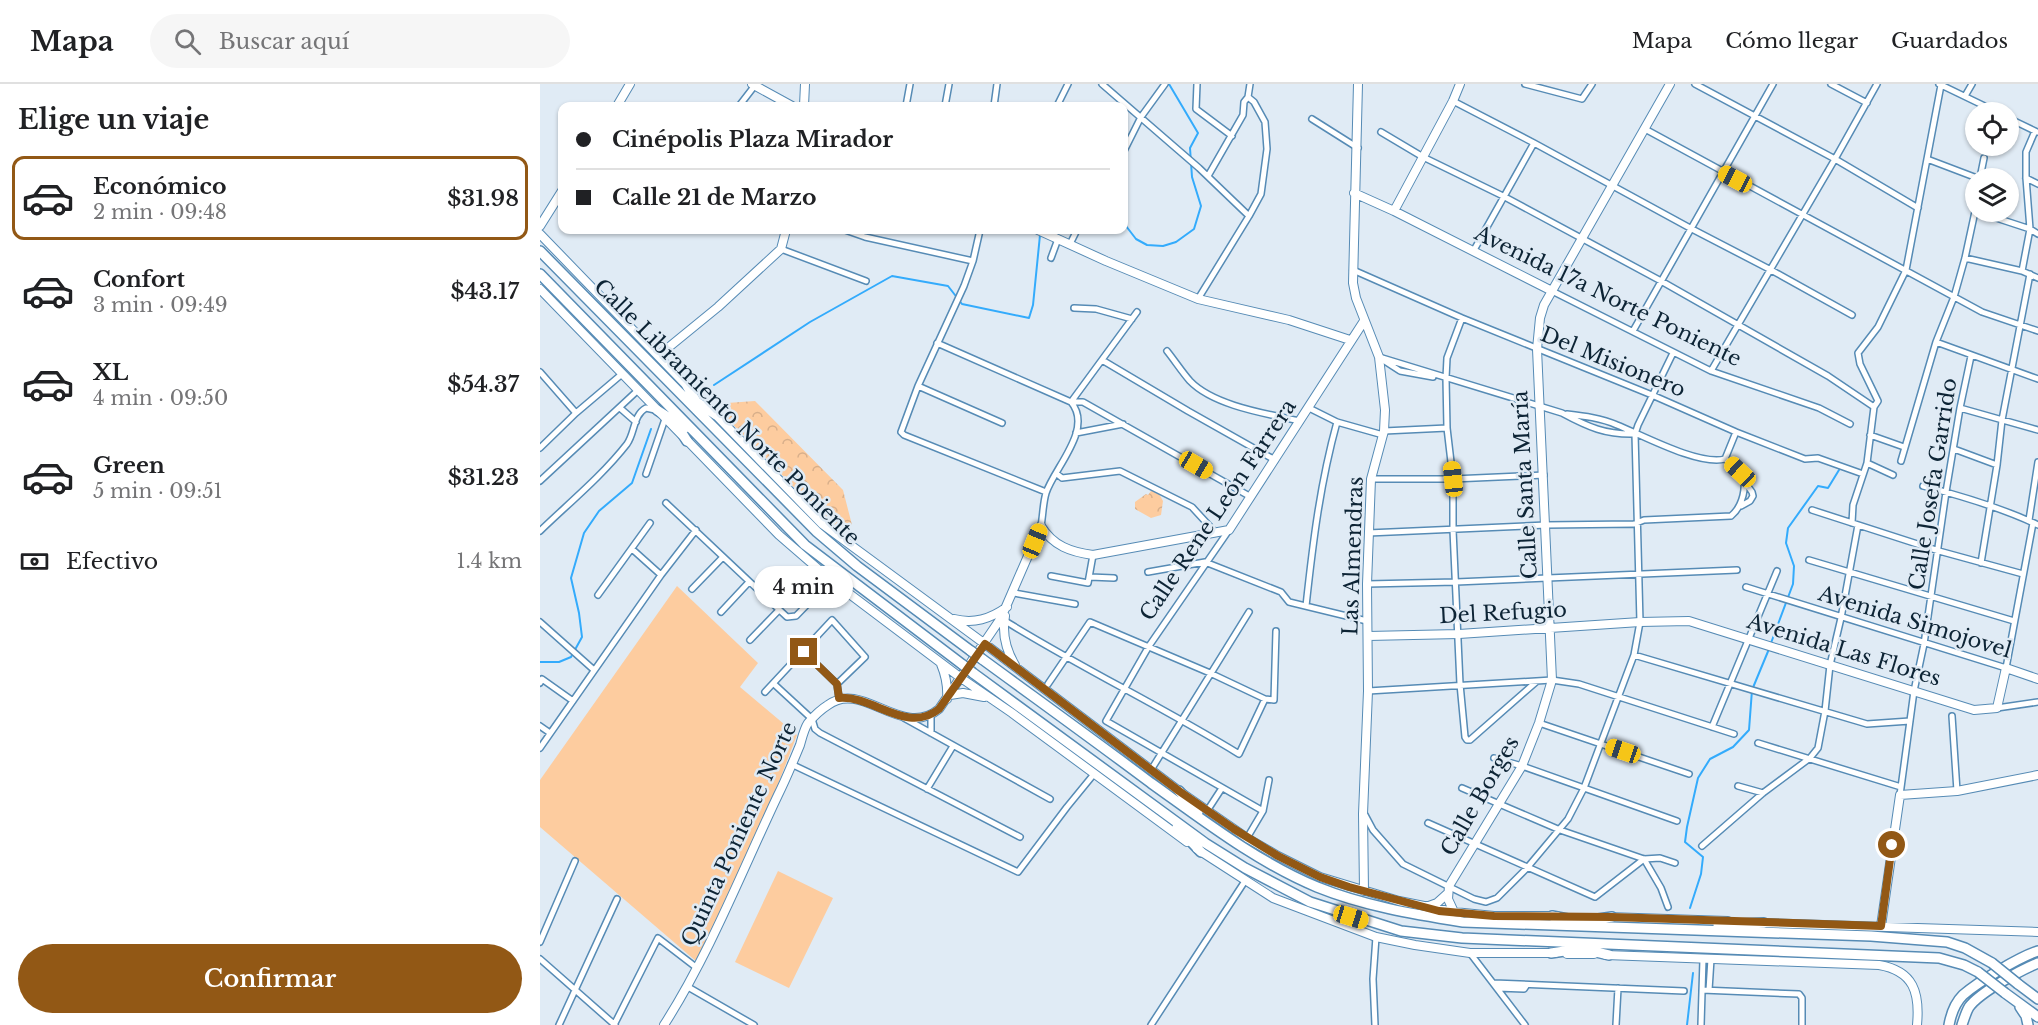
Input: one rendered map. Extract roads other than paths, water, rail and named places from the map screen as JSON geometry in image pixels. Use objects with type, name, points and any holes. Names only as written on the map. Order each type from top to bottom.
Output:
[{"type":"highway","name":"Calle Libramiento Norte Poniente","points":[[540,251],[673,387],[712,418],[817,532],[857,566],[982,659],[1268,862],[1316,886],[1353,900],[1402,912],[1463,922],[1554,921],[1610,928],[1871,936],[1947,942],[1965,948],[1992,963],[2038,999]]},
{"type":"highway","points":[[540,274],[698,436]]},
{"type":"highway","points":[[687,386],[696,401],[712,418]]},
{"type":"highway","points":[[673,387],[696,401]]},
{"type":"highway","points":[[664,399],[687,441]]},
{"type":"highway","points":[[657,410],[698,436]]},
{"type":"highway","name":"Calle Libramiento Norte Poniente","points":[[698,436],[805,545],[973,673],[1166,814],[1203,847],[1310,902],[1401,932],[1551,948],[1608,943],[1939,958],[1978,972],[2038,1017]]},
{"type":"highway","points":[[1175,794],[1206,816]]},
{"type":"highway","points":[[1166,814],[1183,834]]},
{"type":"highway","points":[[1167,828],[1183,834],[1203,847]]},
{"type":"highway","points":[[1582,922],[1612,917]]},
{"type":"highway","points":[[1554,921],[1582,922],[1610,928]]},
{"type":"highway","points":[[1686,929],[1707,925],[1764,923]]},
{"type":"highway","points":[[1551,948],[1580,948],[1608,943]]},
{"type":"highway","points":[[1580,948],[1609,955]]},
{"type":"highway","points":[[1949,1025],[1951,1015],[1963,995],[2014,962],[2038,951]]},
{"type":"highway","points":[[1962,1025],[1970,1006],[1981,997],[2023,969],[2038,963]]},
{"type":"highway","points":[[2015,1000],[2026,1016],[2028,1025]]},
{"type":"street","points":[[619,102],[630,84]]},
{"type":"street","points":[[742,102],[754,84],[785,102]]},
{"type":"street","points":[[804,102],[805,84]]},
{"type":"street","points":[[907,102],[910,84]]},
{"type":"street","points":[[946,102],[949,84]]},
{"type":"street","points":[[995,102],[997,84]]},
{"type":"street","points":[[1059,102],[1068,84]]},
{"type":"street","points":[[1102,84],[1123,102]]},
{"type":"street","points":[[1197,84],[1196,109],[1232,136]]},
{"type":"street","points":[[1208,176],[1243,115],[1244,102],[1248,97],[1250,84]]},
{"type":"street","name":"Las Almendras","points":[[1358,84],[1353,270],[1356,298],[1379,357],[1384,390],[1384,433],[1371,479],[1368,533],[1364,891]]},
{"type":"street","points":[[1394,210],[1460,84]]},
{"type":"street","points":[[1525,84],[1582,99],[1592,84]]},
{"type":"street","name":"Calle Santa María","points":[[1552,680],[1538,349],[1540,318],[1552,291],[1670,84]]},
{"type":"street","points":[[1695,84],[1835,159],[1918,208]]},
{"type":"street","points":[[1633,331],[1773,84]]},
{"type":"street","points":[[1831,84],[1867,103]]},
{"type":"street","points":[[1711,371],[1772,270],[1877,84]]},
{"type":"street","points":[[1965,96],[1972,84]]},
{"type":"street","points":[[1128,142],[1141,117],[1164,85]]},
{"type":"street","points":[[1702,846],[1762,793],[1810,758],[1818,748],[1830,665],[1850,573],[1855,524],[1852,505],[1867,463],[1874,407],[1878,402],[1860,364],[1858,353],[1878,327],[1906,270],[1940,85],[1977,102]]},
{"type":"street","points":[[1198,299],[1261,194],[1267,149],[1265,122],[1254,102],[1248,97]]},
{"type":"street","points":[[1453,101],[1772,270],[1852,315]]},
{"type":"street","points":[[1128,106],[1208,176],[1249,216]]},
{"type":"street","points":[[1312,119],[1358,148]]},
{"type":"street","points":[[2019,124],[2036,132],[2026,152],[2030,229],[2022,271]]},
{"type":"street","points":[[1645,129],[1982,312],[2038,331]]},
{"type":"street","points":[[1381,132],[1423,157],[1503,196],[1661,281],[1828,376],[1874,407]]},
{"type":"street","points":[[1474,250],[1534,143]]},
{"type":"street","points":[[1981,168],[1984,158]]},
{"type":"street","points":[[1927,159],[1965,173]]},
{"type":"street","points":[[2026,178],[2038,184]]},
{"type":"street","name":"Avenida 17a Norte Poniente","points":[[1354,193],[1394,210],[1711,371],[1819,408],[1850,424]]},
{"type":"street","points":[[540,226],[558,197]]},
{"type":"street","points":[[1901,461],[1936,342],[1954,297],[1973,222]]},
{"type":"street","points":[[2009,222],[2038,234]]},
{"type":"street","points":[[540,234],[687,386],[712,418],[822,524],[1018,668],[1151,770],[1175,794]]},
{"type":"street","points":[[658,356],[718,307],[781,249],[785,234]]},
{"type":"street","points":[[857,234],[973,261]]},
{"type":"street","points":[[979,234],[973,261],[958,302],[918,386],[901,432],[1046,492]]},
{"type":"street","points":[[1047,234],[1198,299],[1289,320],[1350,339]]},
{"type":"street","points":[[1070,244],[1075,234]]},
{"type":"street","points":[[1051,258],[1058,239]]},
{"type":"street","points":[[781,249],[866,281]]},
{"type":"street","points":[[1965,258],[2022,271],[2038,278]]},
{"type":"street","name":"Del Misionero","points":[[1353,270],[1736,432],[1805,459],[1818,458],[1863,474]]},
{"type":"street","points":[[1981,563],[2002,420],[2030,274]]},
{"type":"street","points":[[540,289],[779,535],[831,580],[1167,828],[1203,847],[1245,881],[1274,898],[1376,937],[1470,953],[1551,948],[1609,955],[1891,967],[1902,972],[1911,982],[1916,993],[1917,1025]]},
{"type":"street","points":[[1074,308],[1096,309],[1132,319]]},
{"type":"street","points":[[1071,402],[1137,312]]},
{"type":"street","points":[[1462,318],[1447,358],[1446,378],[1453,479],[1460,684],[1467,740],[1470,740],[1536,682]]},
{"type":"street","name":"Calle Rene León Farrera","points":[[1161,753],[1106,721],[1149,646],[1229,530],[1309,408],[1350,339],[1364,321]]},
{"type":"street","points":[[1936,342],[1971,356],[2013,368],[2038,379]]},
{"type":"street","points":[[937,343],[1071,402],[1083,402],[1251,496]]},
{"type":"street","points":[[1167,351],[1191,381],[1210,394],[1246,409],[1300,421]]},
{"type":"street","points":[[1364,814],[1373,830],[1403,864],[1448,890],[1490,902],[1527,868],[1560,830],[1575,808],[1634,655],[1640,622],[1635,434],[1674,353]]},
{"type":"street","name":"Calle Josefa Garrido","points":[[1901,791],[1914,691],[1924,644],[1946,492],[1971,356]]},
{"type":"street","points":[[1379,357],[1400,371],[1446,378],[1540,406],[1587,427],[1616,435],[1635,434]]},
{"type":"street","points":[[1102,360],[1275,460]]},
{"type":"street","points":[[541,446],[621,374]]},
{"type":"street","points":[[541,375],[576,413]]},
{"type":"street","points":[[918,386],[1002,423]]},
{"type":"street","points":[[540,481],[637,391]]},
{"type":"street","points":[[903,717],[931,716],[948,698],[1008,606],[1041,526],[1046,492],[1076,433],[1075,409],[1071,402]]},
{"type":"street","points":[[620,408],[636,422]]},
{"type":"street","points":[[540,531],[614,460],[629,442],[642,410],[648,408],[657,410]]},
{"type":"street","points":[[1309,408],[1337,422],[1384,433],[1448,428]]},
{"type":"street","points":[[1960,408],[2038,430]]},
{"type":"street","points":[[1562,414],[1595,418],[1617,425],[1703,459],[1717,461],[1725,459]]},
{"type":"street","points":[[645,474],[665,418]]},
{"type":"street","points":[[1306,606],[1316,518],[1325,466],[1337,422]]},
{"type":"street","points":[[1076,433],[1123,424]]},
{"type":"street","points":[[1725,459],[1736,432]]},
{"type":"street","points":[[1870,435],[1905,447]]},
{"type":"street","points":[[1953,449],[1997,465]]},
{"type":"street","points":[[1368,533],[1638,523],[1644,520],[1731,516],[1753,496],[1740,472],[1725,459]]},
{"type":"street","points":[[1997,708],[2033,522],[2038,462]]},
{"type":"street","points":[[1867,463],[1893,475]]},
{"type":"street","points":[[1057,474],[1062,478],[1120,471],[1192,507],[1215,532]]},
{"type":"street","points":[[1371,479],[1453,479],[1544,475]]},
{"type":"street","points":[[1741,506],[1744,481]]},
{"type":"street","points":[[1923,486],[1990,506],[2033,522]]},
{"type":"street","points":[[666,503],[787,617],[795,617],[831,580]]},
{"type":"street","points":[[1812,510],[2023,574]]},
{"type":"street","points":[[598,595],[651,523]]},
{"type":"street","points":[[1041,526],[1058,545],[1073,552],[1093,555],[1229,530]]},
{"type":"street","points":[[540,748],[661,575],[696,530]]},
{"type":"street","points":[[632,549],[661,575]]},
{"type":"street","points":[[1051,576],[1088,583],[1093,555]]},
{"type":"street","points":[[692,589],[723,557]]},
{"type":"street","points":[[1809,560],[2014,621]]},
{"type":"street","points":[[1148,572],[1205,562],[1281,592],[1289,602],[1367,621]]},
{"type":"street","points":[[1367,584],[1737,570]]},
{"type":"street","points":[[1712,727],[1777,571]]},
{"type":"street","points":[[1090,577],[1114,578]]},
{"type":"street","points":[[721,612],[749,582]]},
{"type":"street","name":"Avenida Simojovel","points":[[1746,587],[2038,679]]},
{"type":"street","points":[[1014,593],[1075,604]]},
{"type":"street","points":[[750,640],[779,610]]},
{"type":"street","points":[[1151,770],[1249,612]]},
{"type":"street","points":[[947,618],[963,621],[1001,618],[1065,657],[1183,719],[1239,754],[1265,699]]},
{"type":"street","points":[[1001,618],[1006,646],[1018,668]]},
{"type":"street","points":[[765,692],[832,620],[865,657],[837,684]]},
{"type":"street","name":"Avenida Las Flores","points":[[1640,622],[1689,621],[1974,710],[2038,702]]},
{"type":"street","points":[[540,622],[594,670]]},
{"type":"street","points":[[1048,684],[1090,622],[1265,699],[1274,700],[1276,631]]},
{"type":"street","name":"Del Refugio","points":[[1368,636],[1459,634],[1640,622]]},
{"type":"street","points":[[804,652],[837,684],[839,698],[852,698],[903,717],[1050,799]]},
{"type":"street","points":[[1634,655],[1867,724],[1910,721]]},
{"type":"street","points":[[941,663],[946,675],[948,698]]},
{"type":"street","points":[[540,682],[543,679],[573,701]]},
{"type":"street","points":[[1368,691],[1552,680],[1579,684],[1734,734]]},
{"type":"street","name":"Calle Borges","points":[[1448,890],[1473,844],[1522,766],[1539,723],[1552,680]]},
{"type":"street","points":[[774,684],[812,719],[815,729],[820,733],[1020,837]]},
{"type":"street","points":[[948,698],[963,693],[991,699]]},
{"type":"street","name":"Quinta Poniente Norte","points":[[664,1025],[688,987],[791,764],[807,724],[816,713],[839,698]]},
{"type":"street","points":[[931,716],[931,733]]},
{"type":"street","points":[[1952,716],[1957,791]]},
{"type":"street","points":[[1539,723],[1689,774]]},
{"type":"street","points":[[540,726],[550,733]]},
{"type":"street","points":[[1758,743],[1810,758],[1901,791],[1957,791],[2038,775]]},
{"type":"street","points":[[927,789],[953,746]]},
{"type":"street","points":[[1161,753],[1263,811]]},
{"type":"street","points":[[1494,758],[1677,821]]},
{"type":"street","points":[[791,764],[1018,872],[1066,807],[1094,774]]},
{"type":"street","points":[[1247,838],[1263,811],[1269,780]]},
{"type":"street","points":[[1737,786],[1762,793]]},
{"type":"street","points":[[1222,788],[1206,816],[1320,877],[1424,907],[1554,921],[1612,917],[2038,932]]},
{"type":"street","points":[[1462,788],[1497,805],[1560,830],[1644,859],[1660,858],[1675,863]]},
{"type":"street","points":[[1881,926],[1901,791]]},
{"type":"street","points":[[1428,823],[1595,897],[1644,859]]},
{"type":"street","points":[[1644,859],[1661,888],[1668,907]]},
{"type":"street","points":[[540,942],[575,861]]},
{"type":"street","points":[[1151,1025],[1245,881]]},
{"type":"street","points":[[1424,907],[1437,903],[1448,890]]},
{"type":"street","points":[[1448,890],[1454,912]]},
{"type":"street","points":[[559,1025],[617,899]]},
{"type":"street","points":[[1375,1025],[1373,979],[1376,937]]},
{"type":"street","points":[[540,959],[614,1025],[658,938],[697,968]]},
{"type":"street","points":[[1470,953],[1522,1024]]},
{"type":"street","points":[[1701,1025],[1702,971],[1707,959]]},
{"type":"street","points":[[1707,959],[1710,971],[1710,990]]},
{"type":"street","points":[[1702,971],[1710,971]]},
{"type":"street","points":[[1496,986],[1683,991]]},
{"type":"street","points":[[688,987],[754,1025]]},
{"type":"street","points":[[1616,1025],[1618,988]]},
{"type":"street","points":[[1702,990],[1798,994],[1802,998],[1802,1025]]},
{"type":"waterway","points":[[1128,229],[1136,239],[1147,245],[1163,246],[1176,242],[1194,229],[1201,206],[1192,177],[1190,148],[1198,133],[1169,84]]},
{"type":"waterway","points":[[714,385],[810,322],[892,276],[948,286],[962,304],[1029,318],[1033,305],[1040,235]]},
{"type":"waterway","points":[[540,662],[559,662],[571,657],[582,637],[571,578],[584,533],[599,511],[632,483],[651,429]]},
{"type":"waterway","points":[[1771,643],[1793,584],[1794,566],[1786,543],[1788,528],[1818,486],[1828,488],[1839,470]]},
{"type":"waterway","points":[[1690,908],[1701,874],[1703,857],[1685,842],[1698,778],[1710,759],[1733,747],[1749,730],[1752,690],[1769,649]]},
{"type":"waterway","points":[[1687,1025],[1693,973]]}]
